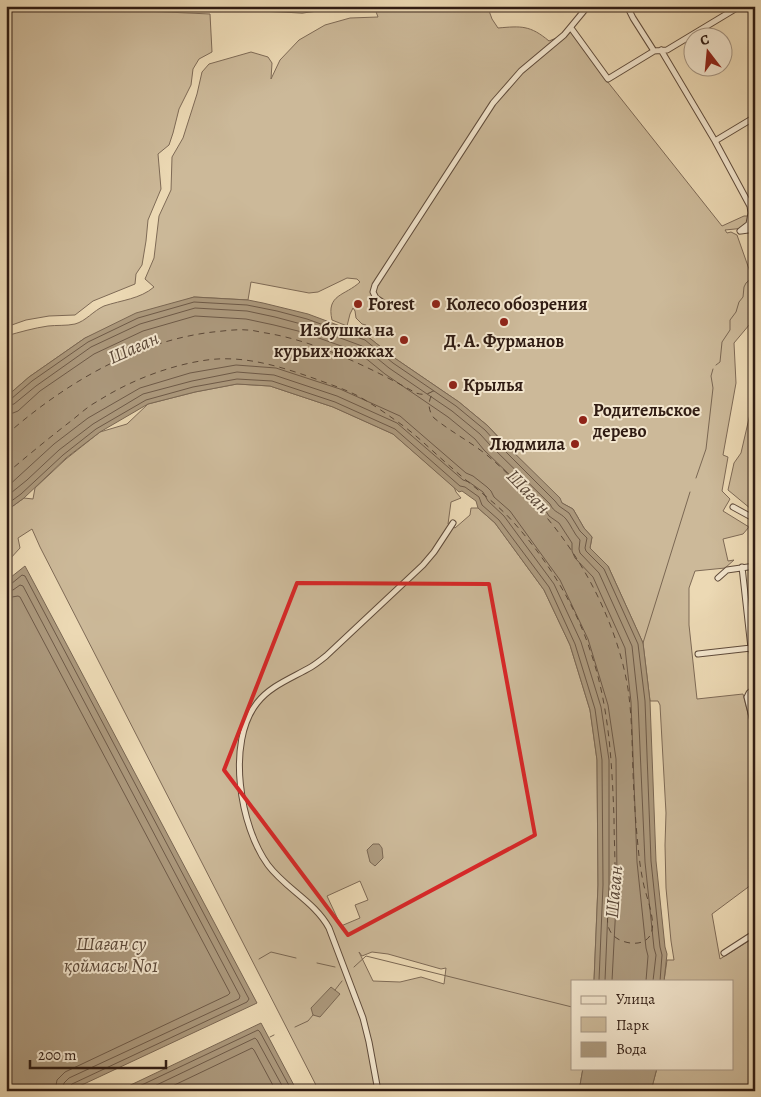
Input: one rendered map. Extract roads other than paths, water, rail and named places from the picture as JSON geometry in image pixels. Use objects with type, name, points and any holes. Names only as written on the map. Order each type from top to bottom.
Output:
[{"type":"street","points":[[215,6],[302,10],[333,6]]},
{"type":"street","points":[[382,302],[376,298],[373,292],[374,285],[493,103],[521,71],[571,28],[588,6]]},
{"type":"street","points":[[627,6],[654,51]]},
{"type":"street","points":[[571,28],[608,79],[654,51],[667,50],[740,6]]},
{"type":"street","points":[[661,50],[715,141],[750,206],[749,224],[740,231],[755,229]]},
{"type":"street","points":[[715,141],[755,117]]},
{"type":"street","points":[[733,507],[755,519]]},
{"type":"street","points":[[378,1091],[363,1018],[329,928],[321,915],[269,867],[255,844],[249,825],[239,772],[241,742],[245,725],[257,702],[266,693],[326,656],[423,565],[453,523]]},
{"type":"street","points":[[718,578],[727,570],[755,566]]},
{"type":"street","points":[[742,568],[755,663]]},
{"type":"street","points":[[698,654],[752,648]]},
{"type":"street","points":[[755,688],[746,697],[752,721],[755,722]]},
{"type":"street","points":[[724,953],[755,933]]},
{"type":"water","name":"Шаған","points":[[194,297],[248,300],[308,314],[367,336],[396,359],[459,402],[488,426],[560,498],[562,503],[573,509],[584,528],[592,537],[590,548],[608,566],[643,643],[650,701],[656,861],[667,954],[664,980],[594,980],[598,885],[597,760],[590,710],[570,645],[544,590],[495,523],[478,508],[476,501],[462,491],[459,492],[393,434],[333,407],[270,386],[237,384],[195,392],[148,404],[100,432],[66,458],[24,498],[6,511],[6,397],[29,377],[85,338],[136,313]]},
{"type":"water","name":"Шаған су қоймасы No1","points":[[25,566],[257,1003],[69,1091],[6,1091],[6,581]]},
{"type":"water","points":[[373,844],[379,844],[382,848],[383,858],[375,866],[370,862],[367,850]]},
{"type":"water","points":[[331,987],[340,994],[320,1017],[313,1015],[311,1008]]},
{"type":"water","points":[[261,1023],[297,1091],[118,1091]]},
{"type":"water","points":[[583,1070],[656,1070],[651,1091],[579,1091]]},
{"type":"waterway","points":[[716,365],[720,362],[722,342],[730,330],[730,320],[743,297],[746,283],[753,277]]},
{"type":"waterway","points":[[696,478],[706,449],[713,388],[711,376],[713,369]]},
{"type":"waterway","points":[[643,643],[690,492]]},
{"type":"waterway","points":[[259,959],[271,952],[296,958]]},
{"type":"waterway","points":[[354,967],[366,956],[571,1007]]},
{"type":"waterway","points":[[317,963],[335,967]]},
{"type":"waterway","points":[[335,990],[342,981]]},
{"type":"waterway","points":[[295,1027],[308,1021],[313,1015]]},
{"type":"waterway","points":[[270,1037],[274,1035]]},
{"type":"place","name":"Forest","points":[[358,304]]},
{"type":"place","name":"Колесо обозрения","points":[[436,304]]},
{"type":"place","name":"Д. А. Фурманов","points":[[504,322]]},
{"type":"place","name":"Избушка на курьих ножках","points":[[404,340]]},
{"type":"place","name":"Крылья","points":[[453,385]]},
{"type":"place","name":"Родительское дерево","points":[[583,420]]},
{"type":"place","name":"Людмила","points":[[575,444]]}]
